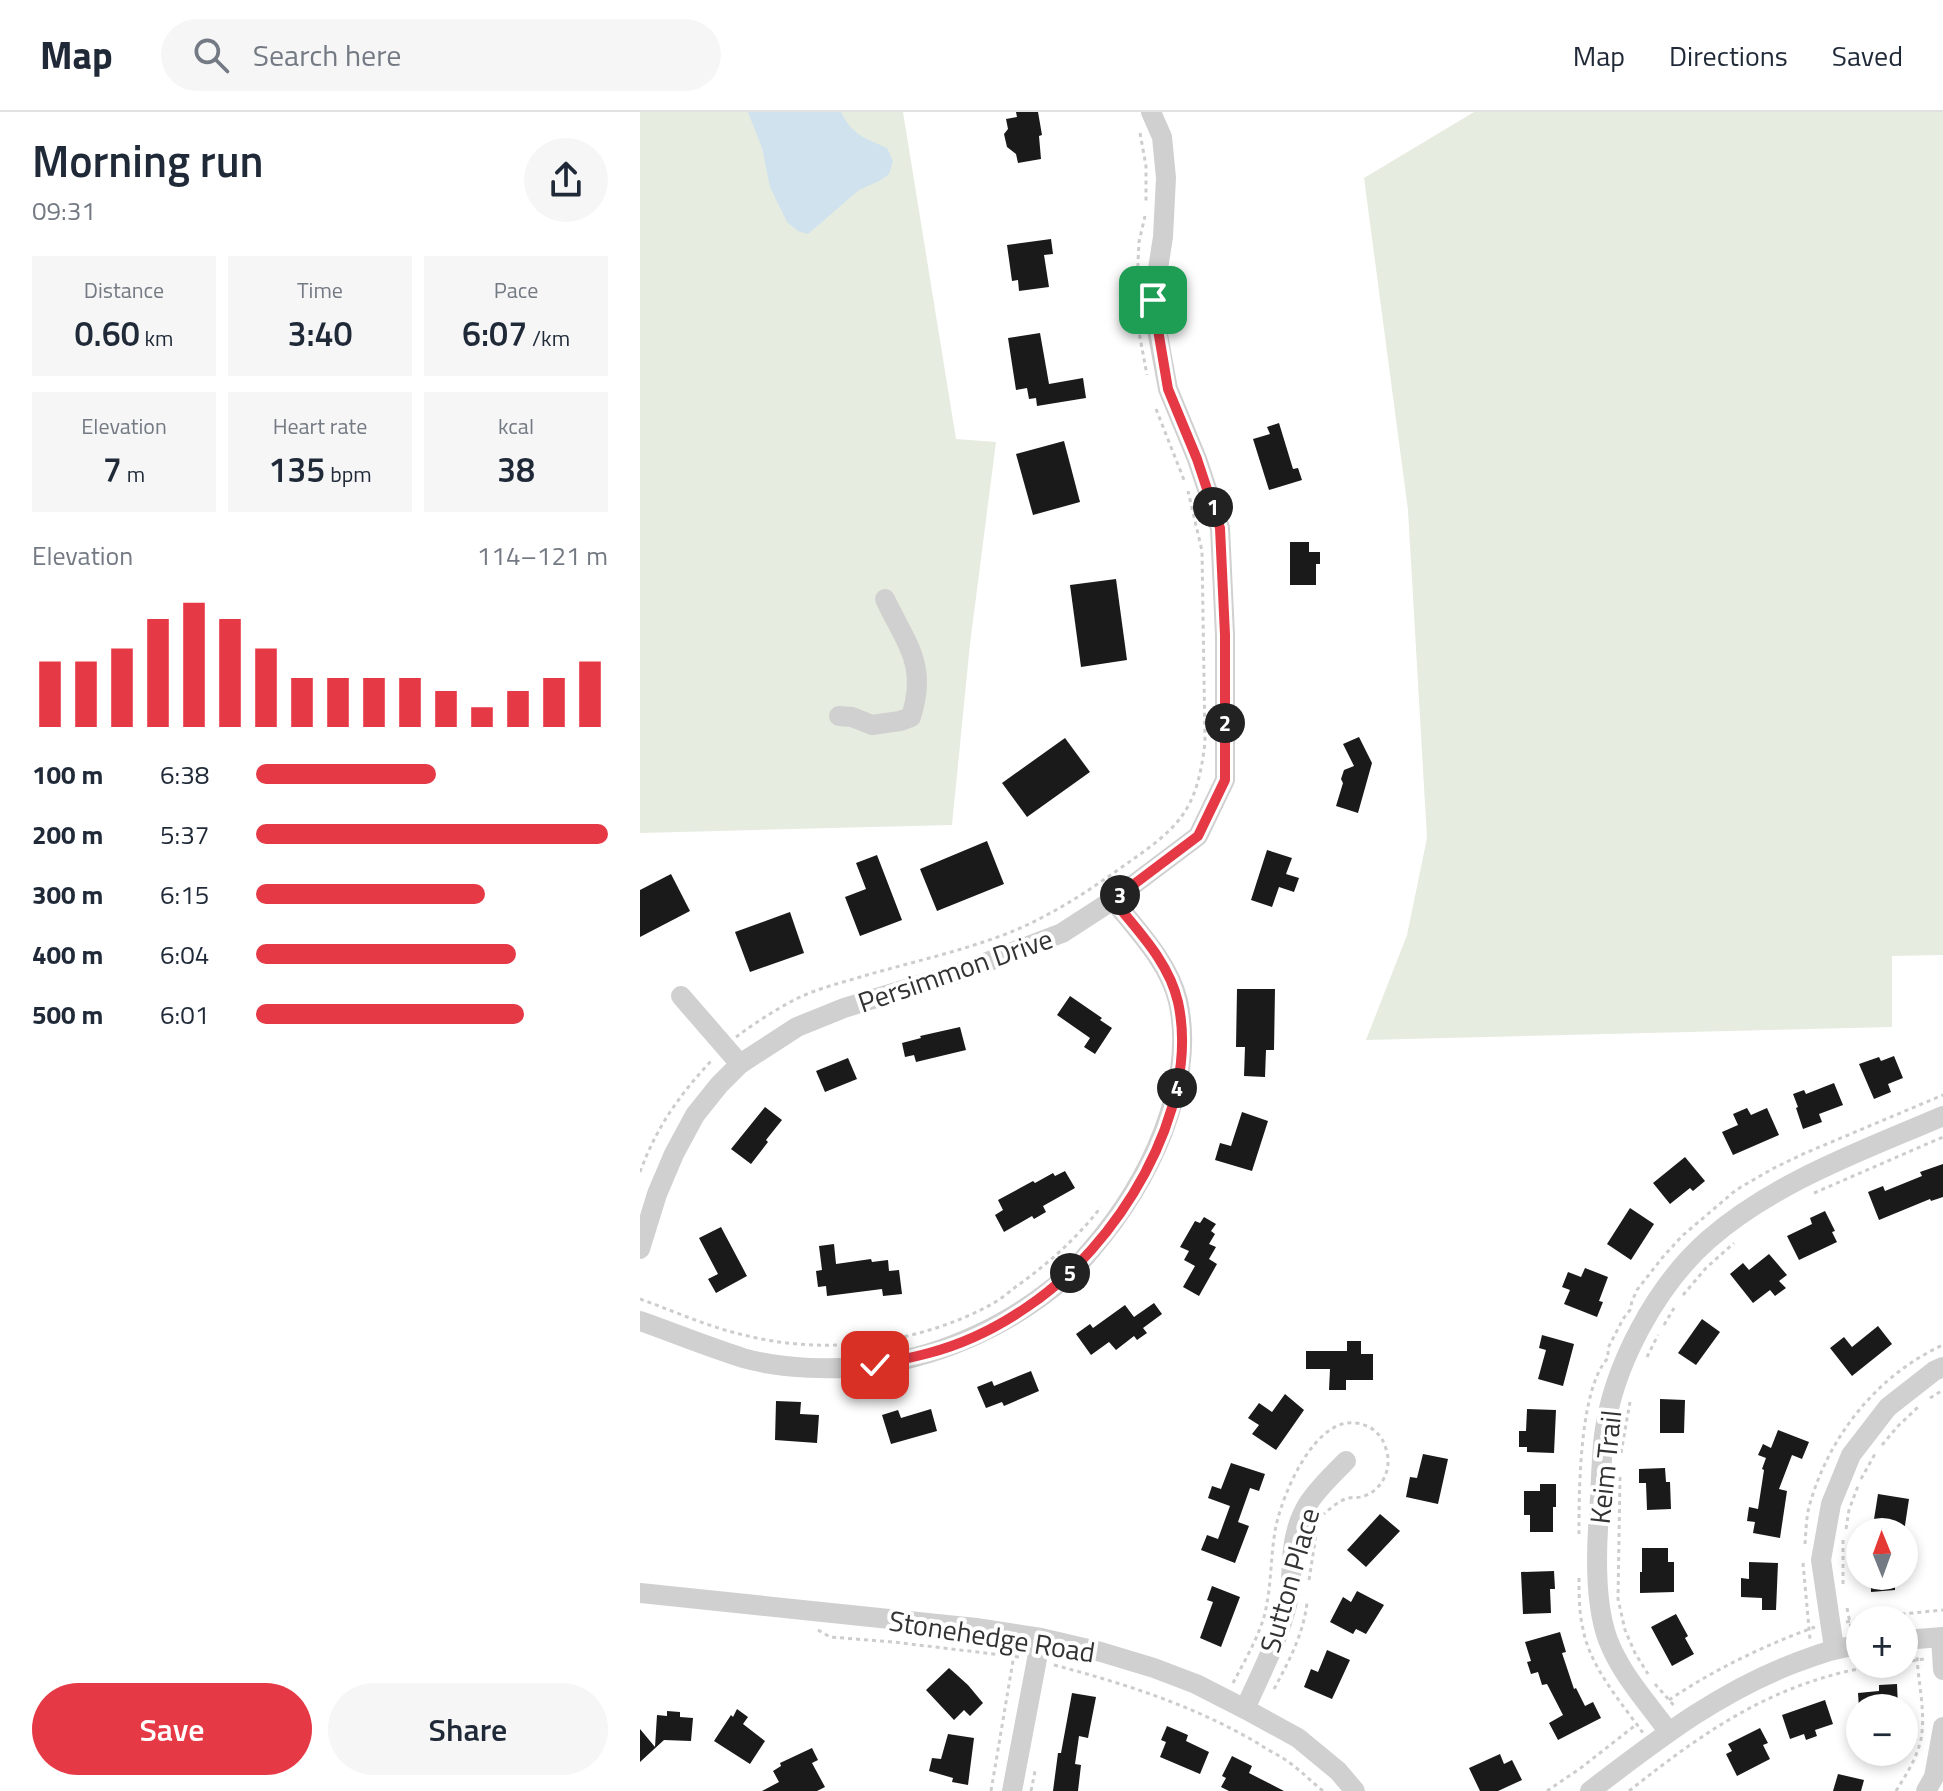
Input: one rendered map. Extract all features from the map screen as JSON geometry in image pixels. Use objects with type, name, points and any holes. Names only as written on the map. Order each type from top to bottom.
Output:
[{"type":"street","name":"Persimmon Drive","points":[[640,1249],[657,1194],[695,1115],[740,1064],[797,1027],[844,1008],[961,972],[1062,933],[1113,900],[1198,836],[1225,780],[1225,635],[1220,528],[1197,459],[1168,389],[1153,300],[1163,237],[1166,178],[1162,137],[1145,120]]},
{"type":"street","points":[[839,716],[852,717],[872,725],[911,717],[918,673],[915,659],[885,599]]},
{"type":"street","points":[[640,1321],[745,1358],[786,1365],[875,1365],[930,1353],[975,1336],[1027,1307],[1069,1276],[1107,1232],[1153,1158],[1179,1082],[1184,1041],[1177,999],[1159,957],[1113,900]]},
{"type":"street","points":[[681,996],[740,1064]]},
{"type":"street","name":"Keim Trail","points":[[1668,1731],[1623,1671],[1609,1643],[1601,1617],[1597,1540],[1604,1434],[1616,1381],[1638,1334],[1669,1283],[1706,1242],[1753,1205],[1799,1179],[1943,1116]]},
{"type":"street","points":[[1834,1648],[1821,1560],[1831,1504],[1851,1455],[1888,1407],[1943,1367]]},
{"type":"street","name":"Sutton Place","points":[[1245,1709],[1268,1659],[1288,1602],[1293,1545],[1301,1513],[1315,1492],[1346,1461]]},
{"type":"street","name":"Stonehedge Road","points":[[640,1593],[976,1628],[1041,1638],[1101,1652],[1196,1684],[1298,1738],[1338,1771],[1355,1791]]},
{"type":"street","points":[[1012,1791],[1041,1638]]},
{"type":"street","points":[[1590,1791],[1668,1731],[1714,1701],[1762,1676],[1846,1642]]},
{"type":"street","points":[[1918,1644],[1942,1644],[1943,1670]]},
{"type":"street","points":[[1926,1791],[1934,1777],[1943,1727]]},
{"type":"path","points":[[1137,287],[1139,242],[1146,207],[1145,120]]},
{"type":"path","points":[[1138,318],[1149,384]]},
{"type":"path","points":[[640,1172],[666,1116],[686,1088],[725,1046],[758,1022],[798,998],[831,986],[994,939],[1023,927],[1095,887],[1173,828],[1186,811],[1198,783],[1205,742],[1202,551],[1187,485],[1154,402]]},
{"type":"path","points":[[1579,1534],[1581,1458],[1586,1417],[1595,1382],[1637,1290],[1662,1258],[1702,1218],[1736,1190],[1760,1176],[1803,1154],[1943,1095]]},
{"type":"path","points":[[1811,1195],[1943,1137]]},
{"type":"path","points":[[640,1299],[743,1335],[775,1341],[821,1345],[892,1338],[949,1322],[993,1303],[1056,1256],[1101,1207]]},
{"type":"path","points":[[1646,1358],[1679,1301],[1706,1268],[1742,1236]]},
{"type":"path","points":[[1844,1595],[1843,1541],[1849,1510],[1861,1480],[1875,1454],[1898,1426],[1925,1400],[1943,1390]]},
{"type":"path","points":[[1620,1461],[1631,1399]]},
{"type":"path","points":[[1620,1476],[1618,1599],[1625,1630],[1652,1679],[1676,1708]]},
{"type":"path","points":[[1579,1565],[1583,1631],[1597,1666],[1643,1733]]},
{"type":"path","points":[[808,1626],[830,1637],[1037,1660],[1135,1688],[1172,1701],[1244,1736],[1289,1762],[1323,1791]]},
{"type":"path","points":[[1918,1659],[1942,1644]]},
{"type":"path","points":[[991,1791],[1016,1645]]},
{"type":"path","points":[[1896,1791],[1921,1739],[1918,1671]]},
{"type":"path","points":[[1629,1791],[1695,1741],[1762,1701],[1786,1689],[1846,1672]]},
{"type":"shaded area","points":[[640,112],[903,112],[956,439],[996,442],[970,644],[952,825],[640,833]]},
{"type":"shaded area","points":[[1474,112],[1943,112],[1943,955],[1892,956],[1892,1027],[1366,1040],[1407,935],[1427,838],[1408,510],[1364,178]]},
{"type":"water","points":[[748,112],[841,112],[855,131],[887,148],[893,161],[889,174],[859,190],[808,234],[798,231],[787,222],[770,187],[762,148]]},
{"type":"building","points":[[1016,112],[1038,112],[1042,135],[1039,136],[1041,159],[1018,163],[1016,154],[1007,147],[1004,134],[1008,129],[1006,119],[1017,117]]},
{"type":"building","points":[[1051,239],[1053,254],[1044,255],[1049,287],[1019,291],[1018,280],[1012,281],[1007,245]]},
{"type":"building","points":[[1040,333],[1049,384],[1083,378],[1086,398],[1037,406],[1036,398],[1029,399],[1027,388],[1016,390],[1008,338]]},
{"type":"building","points":[[1279,423],[1293,469],[1298,468],[1302,480],[1269,490],[1253,439],[1270,434],[1267,427]]},
{"type":"building","points":[[1064,441],[1080,502],[1033,515],[1016,454]]},
{"type":"building","points":[[1290,542],[1309,542],[1309,552],[1320,552],[1320,564],[1316,564],[1316,585],[1290,585]]},
{"type":"building","points":[[1116,579],[1127,660],[1081,667],[1070,585]]},
{"type":"building","points":[[1359,737],[1372,763],[1358,813],[1336,806],[1344,770],[1354,766],[1343,744]]},
{"type":"building","points":[[1065,738],[1090,772],[1027,817],[1002,783]]},
{"type":"building","points":[[987,841],[1004,884],[937,911],[920,869]]},
{"type":"building","points":[[1267,850],[1292,858],[1286,874],[1299,878],[1294,892],[1279,887],[1272,907],[1251,900]]},
{"type":"building","points":[[877,855],[902,920],[860,936],[845,897],[866,889],[856,863]]},
{"type":"building","points":[[671,874],[690,911],[640,937],[640,890]]},
{"type":"building","points":[[790,912],[804,953],[750,972],[735,932]]},
{"type":"building","points":[[1237,989],[1275,989],[1274,1050],[1266,1050],[1265,1077],[1244,1076],[1245,1047],[1236,1047]]},
{"type":"building","points":[[1070,996],[1112,1028],[1095,1054],[1084,1047],[1090,1038],[1057,1015]]},
{"type":"building","points":[[960,1027],[966,1050],[916,1062],[914,1055],[905,1057],[902,1043]]},
{"type":"building","points":[[1894,1056],[1903,1078],[1888,1084],[1891,1092],[1874,1099],[1859,1064]]},
{"type":"building","points":[[848,1058],[857,1079],[825,1092],[816,1071]]},
{"type":"building","points":[[1834,1083],[1843,1105],[1819,1114],[1822,1122],[1803,1129],[1793,1094],[1804,1090],[1806,1094]]},
{"type":"building","points":[[765,1107],[782,1120],[751,1164],[731,1149]]},
{"type":"building","points":[[1747,1108],[1751,1115],[1767,1108],[1779,1135],[1733,1155],[1722,1132],[1738,1125],[1733,1114]]},
{"type":"building","points":[[1242,1112],[1268,1121],[1252,1171],[1215,1160],[1220,1143],[1231,1146]]},
{"type":"building","points":[[1685,1157],[1705,1181],[1670,1204],[1653,1183]]},
{"type":"building","points":[[1943,1164],[1943,1197],[1930,1199],[1879,1220],[1868,1192],[1883,1186],[1885,1191],[1922,1176],[1920,1172]]},
{"type":"building","points":[[1065,1171],[1075,1188],[1043,1206],[1046,1212],[1034,1219],[1032,1216],[1004,1232],[995,1215],[1003,1210],[998,1200],[1033,1181],[1035,1183],[1053,1173],[1055,1176]]},
{"type":"building","points":[[1630,1208],[1654,1224],[1631,1260],[1607,1244]]},
{"type":"building","points":[[1825,1211],[1837,1242],[1799,1260],[1787,1236],[1812,1224],[1810,1218]]},
{"type":"building","points":[[1204,1217],[1216,1224],[1211,1231],[1215,1234],[1209,1244],[1216,1247],[1209,1259],[1217,1264],[1199,1296],[1183,1287],[1195,1266],[1184,1260],[1189,1251],[1180,1247],[1195,1221],[1200,1223]]},
{"type":"building","points":[[721,1227],[747,1276],[716,1293],[708,1279],[718,1274],[699,1238]]},
{"type":"building","points":[[834,1244],[836,1264],[888,1260],[889,1271],[899,1270],[902,1294],[883,1296],[882,1289],[827,1296],[826,1286],[818,1287],[816,1271],[822,1270],[819,1246]]},
{"type":"building","points":[[1769,1254],[1787,1275],[1779,1281],[1786,1288],[1775,1296],[1770,1290],[1753,1303],[1730,1274],[1743,1263],[1749,1270]]},
{"type":"building","points":[[1585,1268],[1608,1277],[1597,1317],[1564,1304],[1570,1290],[1562,1287],[1568,1272],[1581,1277]]},
{"type":"building","points":[[1154,1303],[1162,1314],[1143,1328],[1147,1333],[1137,1340],[1134,1336],[1116,1350],[1109,1342],[1091,1355],[1076,1334],[1090,1324],[1093,1328],[1125,1305],[1134,1317]]},
{"type":"building","points":[[1702,1319],[1720,1332],[1696,1365],[1678,1353]]},
{"type":"building","points":[[1878,1326],[1892,1344],[1852,1376],[1830,1348],[1844,1337],[1852,1347]]},
{"type":"building","points":[[1542,1335],[1574,1344],[1563,1386],[1538,1379],[1546,1350],[1539,1348]]},
{"type":"building","points":[[1347,1341],[1361,1341],[1361,1354],[1373,1354],[1373,1380],[1346,1380],[1346,1390],[1329,1390],[1330,1369],[1306,1369],[1306,1351],[1347,1351]]},
{"type":"building","points":[[1031,1371],[1039,1391],[1004,1406],[1002,1402],[986,1408],[977,1387],[992,1381],[994,1386]]},
{"type":"building","points":[[1285,1394],[1304,1410],[1276,1450],[1252,1434],[1259,1425],[1248,1418],[1259,1403],[1272,1412]]},
{"type":"building","points":[[1660,1399],[1685,1400],[1684,1433],[1660,1433]]},
{"type":"building","points":[[776,1401],[801,1402],[800,1414],[819,1415],[817,1443],[775,1440]]},
{"type":"building","points":[[931,1409],[937,1431],[891,1444],[882,1415],[898,1410],[901,1418]]},
{"type":"building","points":[[1527,1409],[1556,1410],[1554,1453],[1527,1452],[1527,1447],[1519,1447],[1519,1431],[1526,1431]]},
{"type":"building","points":[[1778,1430],[1809,1442],[1802,1459],[1792,1455],[1779,1489],[1787,1491],[1780,1538],[1753,1533],[1755,1522],[1747,1521],[1749,1507],[1758,1509],[1766,1458],[1758,1455],[1763,1444],[1771,1448]]},
{"type":"building","points":[[1423,1454],[1448,1459],[1438,1504],[1406,1497],[1410,1477],[1417,1478]]},
{"type":"building","points":[[1231,1463],[1265,1474],[1259,1491],[1250,1488],[1238,1522],[1249,1526],[1235,1563],[1201,1550],[1207,1535],[1218,1539],[1230,1506],[1208,1498],[1212,1486],[1221,1489]]},
{"type":"building","points":[[1665,1468],[1666,1482],[1670,1482],[1671,1509],[1647,1510],[1646,1483],[1639,1483],[1639,1469]]},
{"type":"building","points":[[1540,1484],[1556,1484],[1553,1532],[1530,1532],[1530,1515],[1524,1515],[1524,1491],[1540,1491]]},
{"type":"building","points":[[1878,1494],[1909,1499],[1906,1518],[1874,1518]]},
{"type":"building","points":[[1380,1514],[1400,1531],[1366,1567],[1347,1550]]},
{"type":"building","points":[[1642,1548],[1668,1548],[1668,1562],[1674,1562],[1674,1592],[1640,1593]]},
{"type":"building","points":[[1749,1562],[1778,1563],[1776,1610],[1762,1610],[1762,1598],[1741,1597],[1741,1578],[1749,1579]]},
{"type":"building","points":[[1554,1571],[1555,1589],[1550,1589],[1551,1613],[1523,1614],[1521,1572]]},
{"type":"building","points":[[1212,1586],[1240,1597],[1221,1647],[1200,1638],[1213,1602],[1207,1600]]},
{"type":"building","points":[[1357,1591],[1384,1605],[1366,1634],[1356,1629],[1353,1634],[1330,1622],[1343,1597],[1351,1602]]},
{"type":"building","points":[[1676,1614],[1694,1654],[1672,1666],[1651,1627]]},
{"type":"building","points":[[1560,1632],[1566,1652],[1562,1653],[1574,1689],[1585,1706],[1593,1702],[1601,1718],[1558,1740],[1549,1723],[1563,1715],[1547,1684],[1542,1685],[1538,1672],[1531,1674],[1525,1642]]},
{"type":"building","points":[[1327,1650],[1350,1660],[1332,1699],[1304,1687],[1311,1669],[1318,1672]]},
{"type":"building","points":[[949,1668],[983,1703],[970,1716],[964,1710],[954,1720],[926,1690]]},
{"type":"building","points":[[1897,1684],[1897,1694],[1858,1694],[1879,1691],[1879,1685]]},
{"type":"building","points":[[1072,1693],[1096,1697],[1088,1738],[1079,1736],[1075,1764],[1081,1765],[1078,1791],[1053,1791],[1058,1753],[1061,1753]]},
{"type":"building","points":[[1825,1700],[1833,1724],[1815,1730],[1817,1736],[1806,1740],[1804,1734],[1790,1739],[1782,1715]]},
{"type":"building","points":[[737,1709],[748,1717],[743,1724],[765,1741],[750,1764],[714,1741]]},
{"type":"building","points":[[667,1711],[680,1712],[680,1717],[693,1718],[691,1741],[664,1740],[640,1762],[640,1729],[655,1747],[657,1715],[667,1716]]},
{"type":"building","points":[[1167,1726],[1188,1735],[1186,1741],[1209,1752],[1200,1774],[1160,1757],[1166,1742],[1161,1740]]},
{"type":"building","points":[[1760,1728],[1768,1743],[1763,1745],[1770,1759],[1737,1776],[1726,1754],[1732,1751],[1728,1744]]},
{"type":"building","points":[[948,1734],[974,1738],[968,1785],[952,1782],[953,1778],[929,1771],[932,1758],[941,1759]]},
{"type":"building","points":[[812,1748],[818,1760],[812,1763],[825,1787],[817,1791],[762,1791],[779,1782],[773,1771],[781,1766],[780,1763]]},
{"type":"building","points":[[1500,1754],[1504,1764],[1512,1760],[1522,1780],[1498,1791],[1480,1791],[1469,1768]]},
{"type":"building","points":[[1232,1756],[1252,1766],[1249,1773],[1284,1791],[1229,1791],[1221,1787],[1226,1778],[1222,1776]]},
{"type":"building","points":[[1838,1774],[1864,1780],[1861,1791],[1833,1791]]},
{"type":"route","points":[[875,1365],[930,1353],[975,1336],[1027,1307],[1069,1276],[1107,1232],[1133,1194],[1153,1158],[1179,1082],[1184,1041],[1177,999],[1159,957],[1113,900],[1198,836],[1225,780],[1225,635],[1220,528],[1197,459],[1168,389],[1153,300]]}]
